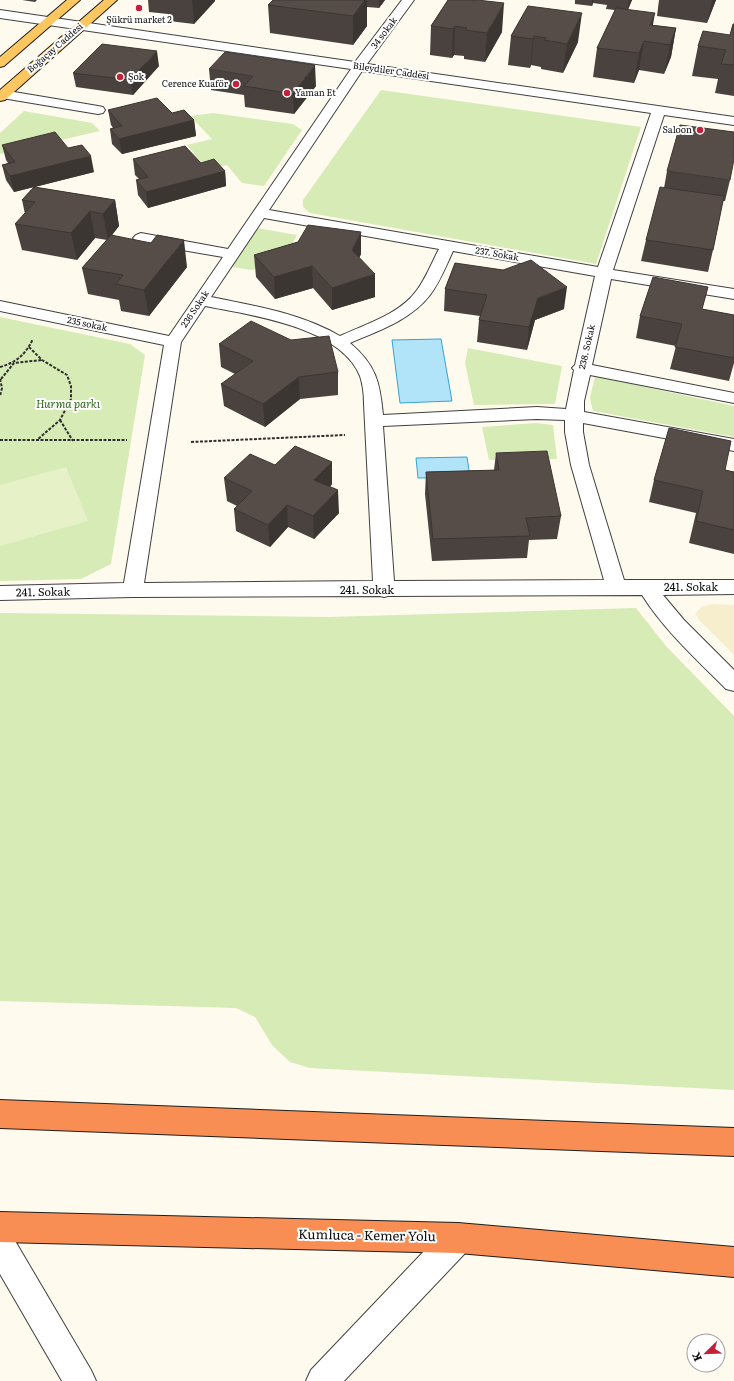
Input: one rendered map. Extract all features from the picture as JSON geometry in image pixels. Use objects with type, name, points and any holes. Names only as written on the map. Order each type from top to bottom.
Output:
[{"type":"highway","points":[[0,1114],[734,1142]]},
{"type":"highway","name":"Kumluca - Kemer Yolu","points":[[0,1227],[458,1238],[734,1262]]},
{"type":"main road","points":[[0,63],[74,0]]},
{"type":"main road","name":"Boğaçay Caddesi","points":[[1,96],[79,26],[111,0]]},
{"type":"street","name":"34 sokak","points":[[358,66],[408,0]]},
{"type":"street","name":"Bileydiler Caddesi","points":[[0,14],[734,121]]},
{"type":"street","name":"236 Sokak","points":[[133,590],[173,342],[358,66]]},
{"type":"street","points":[[1,96],[98,110]]},
{"type":"street","name":"238. Sokak","points":[[616,587],[580,464],[574,432],[575,401],[581,368],[604,273],[659,110]]},
{"type":"street","name":"237. Sokak","points":[[260,213],[734,294]]},
{"type":"street","points":[[141,238],[232,254]]},
{"type":"street","points":[[339,342],[411,306],[423,293],[448,246]]},
{"type":"street","points":[[201,300],[289,319],[317,329],[347,348],[363,366],[368,377],[375,427],[384,590]]},
{"type":"street","name":"235 sokak","points":[[0,306],[173,342]]},
{"type":"street","points":[[581,368],[734,398]]},
{"type":"street","points":[[375,427],[537,413],[574,415],[734,445]]},
{"type":"street","name":"241. Sokak","points":[[0,593],[133,590],[384,590],[616,587],[734,588]]},
{"type":"street","points":[[648,587],[675,624],[734,683]]},
{"type":"street","points":[[322,1381],[458,1238]]},
{"type":"street","points":[[0,1245],[80,1381]]},
{"type":"path","points":[[0,396],[1,379],[29,347],[34,336]]},
{"type":"path","points":[[29,347],[42,360],[67,375],[72,386],[72,399],[60,420],[37,440]]},
{"type":"path","points":[[0,367],[14,363],[42,360]]},
{"type":"path","points":[[60,420],[73,441]]},
{"type":"path","points":[[191,442],[375,427]]},
{"type":"path","points":[[0,440],[73,441],[157,439]]},
{"type":"shaded area","points":[[712,604],[734,605],[734,655],[699,620],[695,614],[701,607]]},
{"type":"green space","points":[[381,90],[641,127],[596,264],[310,213],[303,207],[303,200]]},
{"type":"green space","points":[[24,111],[92,123],[100,131],[0,154],[0,133]]},
{"type":"green space","points":[[213,113],[293,124],[302,130],[264,186],[242,183],[227,165],[207,169],[187,145],[212,139],[190,116]]},
{"type":"green space","points":[[257,228],[297,235],[286,257],[252,270],[232,267]]},
{"type":"green space","name":"Hurma parkı","points":[[0,317],[130,344],[145,355],[111,564],[81,579],[0,581]]},
{"type":"green space","points":[[468,348],[562,366],[555,404],[474,405],[465,363]]},
{"type":"green space","points":[[595,376],[734,406],[734,437],[593,411],[590,398]]},
{"type":"green space","points":[[536,423],[553,425],[557,459],[489,460],[482,427]]},
{"type":"green space","points":[[66,467],[88,521],[0,546],[0,485]]},
{"type":"green space","points":[[636,608],[666,646],[734,716],[734,1090],[310,1068],[290,1062],[272,1045],[255,1017],[236,1008],[0,1001],[0,613],[329,617]]},
{"type":"water","points":[[441,339],[452,401],[400,403],[392,340]]},
{"type":"water","points":[[467,457],[470,477],[418,478],[416,458]]},
{"type":"building","points":[[273,0],[365,0],[353,16],[268,5]]},
{"type":"building","points":[[448,0],[477,0],[504,3],[487,33],[465,30],[467,28],[455,26],[453,29],[431,26]]},
{"type":"building","points":[[528,6],[582,13],[567,44],[544,40],[546,38],[534,36],[533,39],[511,36]]},
{"type":"building","points":[[616,8],[655,13],[650,25],[676,28],[670,45],[644,41],[639,53],[597,48]]},
{"type":"building","points":[[733,24],[734,65],[721,64],[726,50],[698,46],[703,31],[730,35]]},
{"type":"building","points":[[102,44],[157,51],[130,80],[73,73]]},
{"type":"building","points":[[225,52],[315,65],[293,94],[244,86],[253,76],[209,69]]},
{"type":"building","points":[[157,98],[172,113],[184,110],[194,120],[119,139],[110,129],[122,126],[108,110]]},
{"type":"building","points":[[680,125],[734,132],[734,159],[730,180],[667,171]]},
{"type":"building","points":[[55,132],[68,148],[82,145],[91,156],[10,176],[2,165],[15,162],[2,145]]},
{"type":"building","points":[[185,146],[201,163],[214,159],[225,171],[146,192],[136,180],[148,177],[133,159]]},
{"type":"building","points":[[34,187],[115,200],[103,214],[90,211],[71,233],[15,224],[35,202],[22,200]]},
{"type":"building","points":[[660,187],[724,196],[713,250],[646,240]]},
{"type":"building","points":[[308,225],[361,232],[352,250],[375,274],[332,288],[312,266],[274,277],[254,255],[298,242]]},
{"type":"building","points":[[111,235],[151,243],[157,235],[184,240],[144,290],[116,284],[123,275],[82,268]]},
{"type":"building","points":[[531,260],[567,287],[538,298],[529,327],[479,320],[487,295],[445,289],[455,263],[503,270]]},
{"type":"building","points":[[653,277],[708,287],[702,309],[734,315],[734,358],[675,347],[682,324],[640,316]]},
{"type":"building","points":[[251,321],[291,340],[329,336],[338,372],[299,377],[263,404],[221,384],[253,361],[219,344]]},
{"type":"building","points":[[669,428],[731,441],[725,470],[734,472],[734,530],[696,521],[703,491],[654,480]]},
{"type":"building","points":[[295,446],[332,462],[314,480],[338,490],[313,516],[287,505],[268,525],[234,509],[252,491],[224,478],[250,454],[275,465]]},
{"type":"building","points":[[547,451],[561,516],[526,518],[530,536],[433,539],[426,472],[499,470],[496,453]]},
{"type":"place","name":"Şükrü market 2","points":[[139,8]]},
{"type":"place","name":"Şok","points":[[120,77]]},
{"type":"place","name":"Cerence Kuaför","points":[[236,84]]},
{"type":"place","name":"Yaman Et","points":[[287,93]]},
{"type":"place","name":"Saloon","points":[[700,130]]}]
